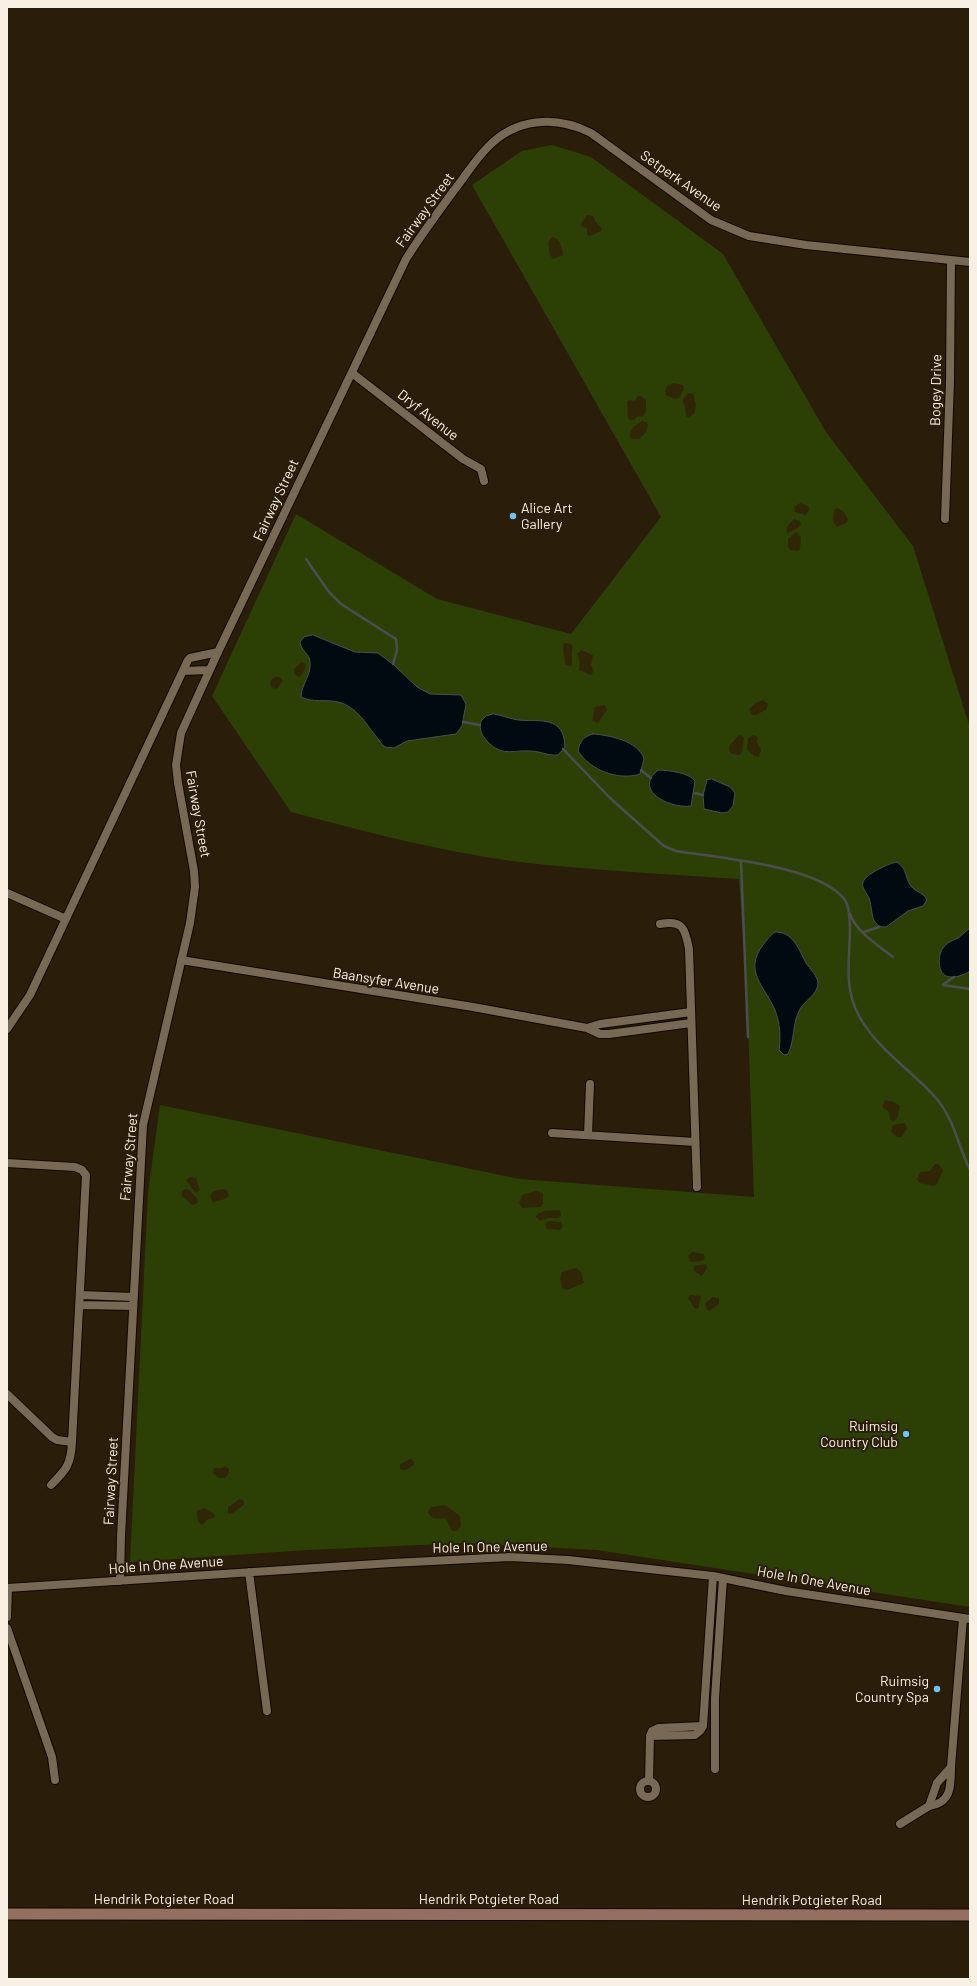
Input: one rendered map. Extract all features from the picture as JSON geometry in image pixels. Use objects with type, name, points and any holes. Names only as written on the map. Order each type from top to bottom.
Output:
[{"type":"main road","name":"Hendrik Potgieter Road","points":[[7,1914],[970,1915]]},
{"type":"street","name":"Setperk Avenue","points":[[506,132],[526,124],[548,122],[565,123],[580,128],[602,140],[711,220],[749,236],[806,245],[970,262]]},
{"type":"street","name":"Fairway Street","points":[[120,1581],[121,1528],[143,1125],[190,923],[195,887],[194,871],[181,804],[176,765],[181,733],[209,670],[406,259],[473,165],[487,148],[506,132]]},
{"type":"street","name":"Bogey Drive","points":[[945,520],[950,381],[951,260]]},
{"type":"street","name":"Dryf Avenue","points":[[352,373],[463,459],[481,470],[484,481]]},
{"type":"street","points":[[7,1028],[30,995],[190,658],[218,652]]},
{"type":"street","points":[[183,671],[209,670]]},
{"type":"street","points":[[7,893],[66,918]]},
{"type":"street","points":[[660,924],[673,922],[679,925],[687,937],[689,949],[696,1187]]},
{"type":"street","name":"Baansyfer Avenue","points":[[181,960],[473,1007],[587,1028],[600,1034],[638,1031],[691,1023]]},
{"type":"street","name":"Baansyfer Avenue","points":[[587,1028],[617,1022],[637,1021],[691,1012]]},
{"type":"street","points":[[637,1021],[638,1031]]},
{"type":"street","points":[[588,1135],[590,1084]]},
{"type":"street","points":[[552,1133],[695,1142]]},
{"type":"street","points":[[7,1163],[75,1167],[82,1170],[86,1175],[80,1305],[70,1463],[67,1469],[51,1485]]},
{"type":"street","points":[[80,1295],[133,1297]]},
{"type":"street","points":[[80,1305],[133,1306]]},
{"type":"street","points":[[7,1394],[52,1437],[57,1440],[72,1442]]},
{"type":"street","name":"Hole In One Avenue","points":[[7,1588],[392,1563],[510,1558],[575,1561],[713,1576],[786,1591],[967,1619]]},
{"type":"street","points":[[249,1572],[267,1711]]},
{"type":"street","points":[[649,1781],[650,1736],[694,1735],[704,1726],[713,1576]]},
{"type":"street","points":[[715,1769],[715,1698],[723,1578]]},
{"type":"street","points":[[7,1588],[7,1617]]},
{"type":"street","points":[[900,1824],[928,1806],[938,1805],[946,1797],[951,1782],[951,1767],[967,1619]]},
{"type":"street","points":[[7,1628],[52,1757],[54,1780]]},
{"type":"street","points":[[928,1806],[937,1783],[951,1767]]},
{"type":"green space","name":"Ruimsig Country Club","points":[[552,145],[591,157],[723,254],[826,432],[913,546],[970,728],[970,1607],[597,1550],[466,1543],[308,1550],[130,1562],[148,1193],[160,1105],[520,1179],[754,1197],[747,994],[739,879],[597,869],[484,857],[428,846],[291,812],[212,696],[296,514],[437,599],[571,634],[661,517],[472,185],[522,151]]},
{"type":"sand","points":[[587,215],[593,216],[595,221],[602,228],[601,231],[590,236],[587,235],[587,229],[580,225]]},
{"type":"sand","points":[[552,237],[559,242],[563,255],[553,259],[550,255],[548,242]]},
{"type":"sand","points":[[674,383],[683,385],[684,389],[679,398],[675,399],[666,395],[665,391],[668,385]]},
{"type":"sand","points":[[688,393],[693,394],[696,404],[695,413],[689,418],[686,416],[685,406],[683,403],[683,399]]},
{"type":"sand","points":[[638,396],[641,396],[646,400],[646,412],[642,417],[638,416],[634,420],[630,420],[628,418],[627,401],[634,401]]},
{"type":"sand","points":[[642,421],[646,422],[648,425],[646,432],[639,439],[632,439],[629,436],[633,427]]},
{"type":"sand","points":[[800,503],[808,506],[809,510],[806,515],[795,512],[794,507]]},
{"type":"sand","points":[[837,508],[844,512],[848,520],[846,523],[837,527],[833,521],[834,510]]},
{"type":"sand","points":[[794,519],[800,521],[801,524],[798,528],[788,533],[786,531],[788,525]]},
{"type":"sand","points":[[796,532],[801,537],[800,549],[798,551],[790,550],[788,547],[788,539]]},
{"type":"sand","points":[[564,643],[571,644],[573,647],[572,665],[569,666],[565,664],[563,649]]},
{"type":"sand","points":[[581,650],[593,655],[591,665],[594,671],[591,675],[579,670],[580,662],[577,654]]},
{"type":"sand","points":[[302,662],[306,664],[300,677],[295,675],[294,669]]},
{"type":"sand","points":[[275,677],[280,677],[283,680],[278,688],[274,689],[271,686],[270,681]]},
{"type":"sand","points":[[763,700],[768,704],[767,709],[756,715],[752,715],[749,709],[756,703]]},
{"type":"sand","points":[[605,705],[607,710],[598,723],[592,721],[595,707]]},
{"type":"sand","points":[[739,735],[744,737],[742,752],[739,755],[732,754],[729,751],[729,746]]},
{"type":"sand","points":[[753,735],[758,737],[757,742],[761,750],[759,757],[754,756],[747,749],[748,738]]},
{"type":"sand","points":[[885,1100],[894,1102],[900,1106],[897,1119],[893,1121],[890,1120],[889,1112],[882,1107]]},
{"type":"sand","points":[[905,1123],[907,1128],[902,1137],[897,1137],[891,1132],[893,1125]]},
{"type":"sand","points":[[935,1164],[938,1164],[943,1170],[937,1184],[934,1186],[919,1183],[917,1179],[920,1172],[930,1171]]},
{"type":"sand","points":[[190,1177],[196,1178],[200,1190],[198,1192],[195,1192],[186,1180]]},
{"type":"sand","points":[[185,1189],[189,1190],[197,1198],[198,1203],[192,1205],[182,1196],[182,1192]]},
{"type":"sand","points":[[222,1189],[227,1190],[229,1196],[225,1199],[213,1202],[210,1197],[212,1192]]},
{"type":"sand","points":[[536,1191],[543,1193],[543,1204],[541,1207],[522,1208],[519,1203],[522,1195]]},
{"type":"sand","points":[[560,1210],[561,1216],[558,1218],[548,1218],[540,1221],[536,1217],[537,1214],[544,1211]]},
{"type":"sand","points":[[549,1221],[561,1222],[563,1226],[560,1230],[547,1229],[545,1224]]},
{"type":"sand","points":[[692,1252],[704,1254],[705,1259],[702,1261],[691,1262],[688,1256]]},
{"type":"sand","points":[[706,1264],[707,1268],[702,1276],[693,1270],[694,1266]]},
{"type":"sand","points":[[576,1268],[581,1272],[584,1283],[567,1290],[562,1288],[560,1278],[562,1272]]},
{"type":"sand","points":[[690,1295],[701,1296],[698,1309],[694,1308],[688,1298]]},
{"type":"sand","points":[[713,1297],[719,1298],[719,1304],[709,1311],[707,1310],[705,1303]]},
{"type":"sand","points":[[410,1459],[414,1461],[414,1465],[406,1470],[400,1469],[400,1464]]},
{"type":"sand","points":[[225,1466],[229,1469],[229,1473],[225,1478],[219,1478],[213,1473],[214,1468],[222,1468]]},
{"type":"sand","points":[[240,1499],[244,1501],[244,1505],[231,1514],[228,1513],[228,1507]]},
{"type":"sand","points":[[445,1505],[460,1516],[461,1526],[457,1531],[452,1531],[446,1519],[434,1518],[428,1512],[431,1507]]},
{"type":"sand","points":[[205,1508],[215,1515],[215,1517],[207,1520],[202,1525],[198,1522],[197,1511]]},
{"type":"shaded area","points":[[313,635],[355,652],[378,653],[394,665],[417,687],[430,694],[461,695],[466,704],[462,726],[456,734],[407,741],[394,748],[385,747],[359,714],[353,709],[338,702],[310,700],[301,697],[309,671],[310,659],[302,648],[300,642],[304,637]]},
{"type":"shaded area","points":[[494,714],[518,720],[549,722],[560,730],[564,737],[565,747],[558,755],[534,751],[507,752],[497,749],[487,741],[480,729],[481,721],[486,716]]},
{"type":"shaded area","points":[[593,734],[623,740],[636,748],[644,759],[640,774],[632,776],[614,775],[590,764],[578,751],[582,740]]},
{"type":"shaded area","points":[[658,770],[673,771],[684,774],[695,781],[691,806],[674,805],[657,797],[649,785],[651,778]]},
{"type":"shaded area","points":[[712,779],[730,787],[735,793],[733,806],[728,812],[722,813],[704,809],[703,795],[707,780]]},
{"type":"shaded area","points":[[897,862],[903,868],[910,885],[927,900],[923,906],[908,911],[886,927],[881,926],[874,920],[870,901],[863,888],[863,882],[868,876],[878,869]]},
{"type":"shaded area","points":[[970,928],[970,971],[959,976],[946,976],[943,974],[939,963],[941,951],[946,944],[958,938]]},
{"type":"shaded area","points":[[775,932],[786,935],[795,942],[818,981],[817,988],[813,995],[802,1006],[797,1015],[792,1043],[788,1054],[784,1055],[779,1050],[780,1030],[775,1010],[755,971],[757,954],[767,939]]},
{"type":"waterway","points":[[306,559],[329,592],[341,604],[396,639],[397,650],[393,664]]},
{"type":"waterway","points":[[463,722],[480,725]]},
{"type":"waterway","points":[[563,749],[610,798],[664,846],[676,851],[741,860],[791,871],[814,879],[832,888],[845,900],[849,909],[850,927],[849,983],[854,1005],[859,1016],[866,1028],[884,1049],[925,1087],[941,1105],[947,1114],[970,1170]]},
{"type":"waterway","points":[[641,770],[651,778]]},
{"type":"waterway","points":[[694,793],[703,795]]},
{"type":"waterway","points":[[741,862],[748,1037]]},
{"type":"waterway","points":[[850,914],[857,927],[893,957]]},
{"type":"waterway","points":[[864,932],[879,927]]},
{"type":"waterway","points":[[944,984],[954,977]]},
{"type":"waterway","points":[[943,985],[970,989]]},
{"type":"place","name":"Alice Art Gallery","points":[[513,516]]},
{"type":"place","name":"Ruimsig Country Club","points":[[906,1434]]},
{"type":"place","name":"Ruimsig Country Spa","points":[[937,1689]]}]
